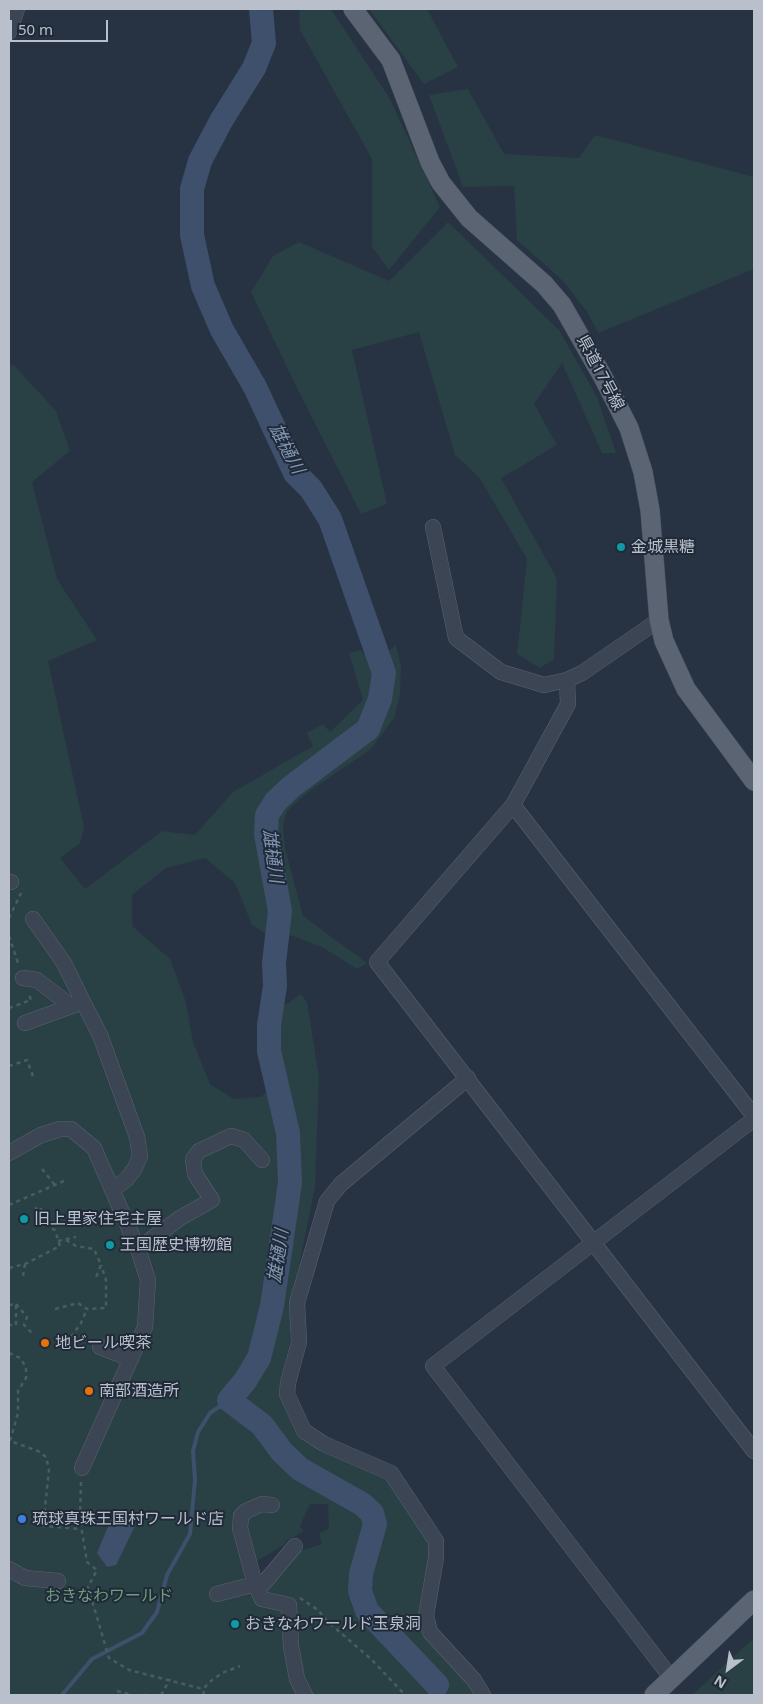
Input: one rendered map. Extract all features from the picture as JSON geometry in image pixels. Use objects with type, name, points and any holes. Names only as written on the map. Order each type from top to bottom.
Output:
[{"type":"main road","name":"県道17号線","points":[[353,9],[391,60],[430,162],[441,183],[469,218],[544,284],[562,305],[603,376],[629,428],[643,472],[650,510],[659,620],[664,641],[686,689],[754,781]]},
{"type":"main road","points":[[654,1695],[754,1600]]},
{"type":"street","points":[[9,32],[17,9]]},
{"type":"street","points":[[434,527],[456,638],[501,672],[544,685],[567,680],[582,673],[659,620]]},
{"type":"street","points":[[567,680],[568,704],[513,805],[377,962],[754,1451]]},
{"type":"street","points":[[513,805],[754,1117],[433,1366],[672,1679]]},
{"type":"street","points":[[33,919],[64,964],[77,1004],[100,1035],[137,1137],[140,1156],[135,1168],[126,1180],[113,1189]]},
{"type":"street","points":[[23,978],[36,980],[77,1004]]},
{"type":"street","points":[[24,1024],[77,1004]]},
{"type":"street","points":[[468,1078],[341,1184],[327,1201],[297,1303],[299,1342],[287,1394],[304,1431],[324,1444],[391,1473],[436,1541],[436,1558],[426,1616],[430,1632],[474,1680],[483,1695]]},
{"type":"street","points":[[9,1152],[41,1135],[60,1129],[71,1129],[94,1148],[138,1249],[148,1280],[146,1327],[82,1468]]},
{"type":"street","points":[[138,1249],[180,1218],[212,1200],[195,1174],[192,1159],[199,1151],[231,1136],[244,1140],[262,1160]]},
{"type":"street","points":[[100,1347],[132,1359]]},
{"type":"street","points":[[272,1505],[262,1504],[246,1510],[241,1516],[240,1528],[255,1584],[262,1599],[289,1605],[291,1646],[297,1679],[305,1695]]},
{"type":"street","points":[[218,1594],[255,1584],[263,1584],[295,1546]]},
{"type":"street","points":[[9,1569],[24,1578],[58,1580]]},
{"type":"path","points":[[9,918],[14,886]]},
{"type":"path","points":[[9,1066],[27,1060],[34,1079]]},
{"type":"path","points":[[42,1169],[55,1185]]},
{"type":"path","points":[[9,1205],[64,1181]]},
{"type":"path","points":[[9,1268],[25,1264],[60,1246],[54,1230],[50,1228],[40,1207],[35,1209]]},
{"type":"path","points":[[58,1242],[76,1237]]},
{"type":"path","points":[[55,1309],[78,1303],[87,1309],[106,1308],[106,1280],[94,1249],[76,1246],[66,1240]]},
{"type":"path","points":[[23,1276],[25,1264]]},
{"type":"path","points":[[96,1277],[101,1265]]},
{"type":"path","points":[[9,1305],[16,1304]]},
{"type":"path","points":[[9,1325],[16,1325],[16,1304]]},
{"type":"path","points":[[16,1304],[27,1317],[24,1325],[33,1334]]},
{"type":"path","points":[[71,1337],[81,1323],[87,1309]]},
{"type":"path","points":[[9,1354],[20,1358],[26,1367],[26,1378],[18,1391],[18,1412],[10,1440],[38,1451],[46,1458],[49,1470],[43,1526],[81,1529]]},
{"type":"path","points":[[82,1468],[81,1529],[87,1562],[97,1570],[88,1587],[106,1642],[109,1658],[129,1670],[203,1689]]},
{"type":"path","points":[[289,1605],[299,1597],[304,1598],[372,1660],[405,1695]]},
{"type":"path","points":[[203,1689],[222,1673],[240,1666]]},
{"type":"path","points":[[161,1695],[170,1679]]},
{"type":"path","points":[[203,1689],[204,1695]]},
{"type":"path","points":[[117,1691],[132,1695]]},
{"type":"path","points":[[143,1695],[148,1695]]},
{"type":"green space","points":[[299,9],[331,9],[390,99],[440,207],[389,270],[372,247],[372,159],[300,30]]},
{"type":"green space","points":[[369,9],[427,9],[458,67],[424,84]]},
{"type":"green space","points":[[468,89],[504,154],[579,158],[595,135],[754,177],[754,269],[598,333],[588,313],[563,281],[517,240],[514,186],[463,187],[429,95]]},
{"type":"green space","points":[[448,222],[559,330],[597,397],[616,453],[602,453],[562,363],[534,404],[557,445],[501,478],[557,579],[554,659],[540,668],[517,654],[527,559],[479,477],[455,455],[419,332],[352,350],[387,504],[361,514],[251,292],[273,256],[299,242],[389,281]]},
{"type":"green space","name":"おきなわワールド","points":[[13,364],[56,411],[70,451],[32,482],[57,579],[97,640],[48,661],[84,827],[80,843],[60,858],[85,889],[162,831],[195,835],[233,792],[313,746],[307,733],[323,724],[330,732],[363,700],[349,653],[360,650],[374,665],[382,706],[392,693],[387,652],[396,645],[401,666],[400,696],[394,718],[371,749],[307,793],[287,811],[283,825],[285,848],[303,916],[367,963],[357,969],[322,947],[290,935],[269,936],[252,925],[235,883],[205,858],[166,868],[132,895],[132,926],[170,959],[186,1002],[193,1042],[210,1084],[234,1099],[261,1097],[269,1089],[259,1058],[279,1009],[301,994],[307,1002],[319,1077],[315,1187],[290,1311],[290,1341],[280,1385],[283,1398],[299,1435],[385,1477],[432,1546],[422,1614],[423,1636],[469,1683],[477,1695],[9,1695],[9,368]],"holes":[[[310,1504],[328,1504],[329,1529],[319,1533],[322,1544],[284,1556],[279,1565],[262,1571],[259,1586],[243,1579],[247,1567],[304,1531],[300,1526]]]},
{"type":"green space","points":[[754,1638],[754,1695],[692,1695]]},
{"type":"water","points":[[112,1517],[135,1526],[116,1565],[107,1567],[97,1553]]},
{"type":"waterway","name":"雄樋川","points":[[261,9],[264,43],[254,68],[221,121],[200,161],[192,189],[192,235],[203,286],[222,330],[255,387],[295,473],[311,489],[330,519],[384,673],[380,699],[368,729],[291,787],[276,801],[267,815],[266,834],[280,911],[274,963],[275,986],[269,1025],[269,1051],[288,1133],[290,1183],[272,1306],[259,1358],[245,1381],[229,1400],[262,1425],[282,1452],[300,1469],[362,1504],[372,1513],[375,1524],[361,1574],[360,1591],[367,1611],[437,1685]]},
{"type":"waterway","points":[[62,1695],[92,1659],[142,1633],[157,1612],[167,1575],[190,1534],[195,1480],[193,1451],[198,1432],[210,1413],[229,1400]]},
{"type":"waterway","name":"雄樋川","points":[[437,1685],[442,1695]]},
{"type":"place","name":"金城黒糖","points":[[621,547]]},
{"type":"place","name":"旧上里家住宅主屋","points":[[24,1219]]},
{"type":"place","name":"王国歴史博物館","points":[[110,1245]]},
{"type":"place","name":"地ビール喫茶","points":[[45,1343]]},
{"type":"place","name":"南部酒造所","points":[[89,1391]]},
{"type":"place","name":"琉球真珠王国村ワールド店","points":[[22,1519]]},
{"type":"place","name":"おきなわワールド玉泉洞","points":[[235,1624]]}]
